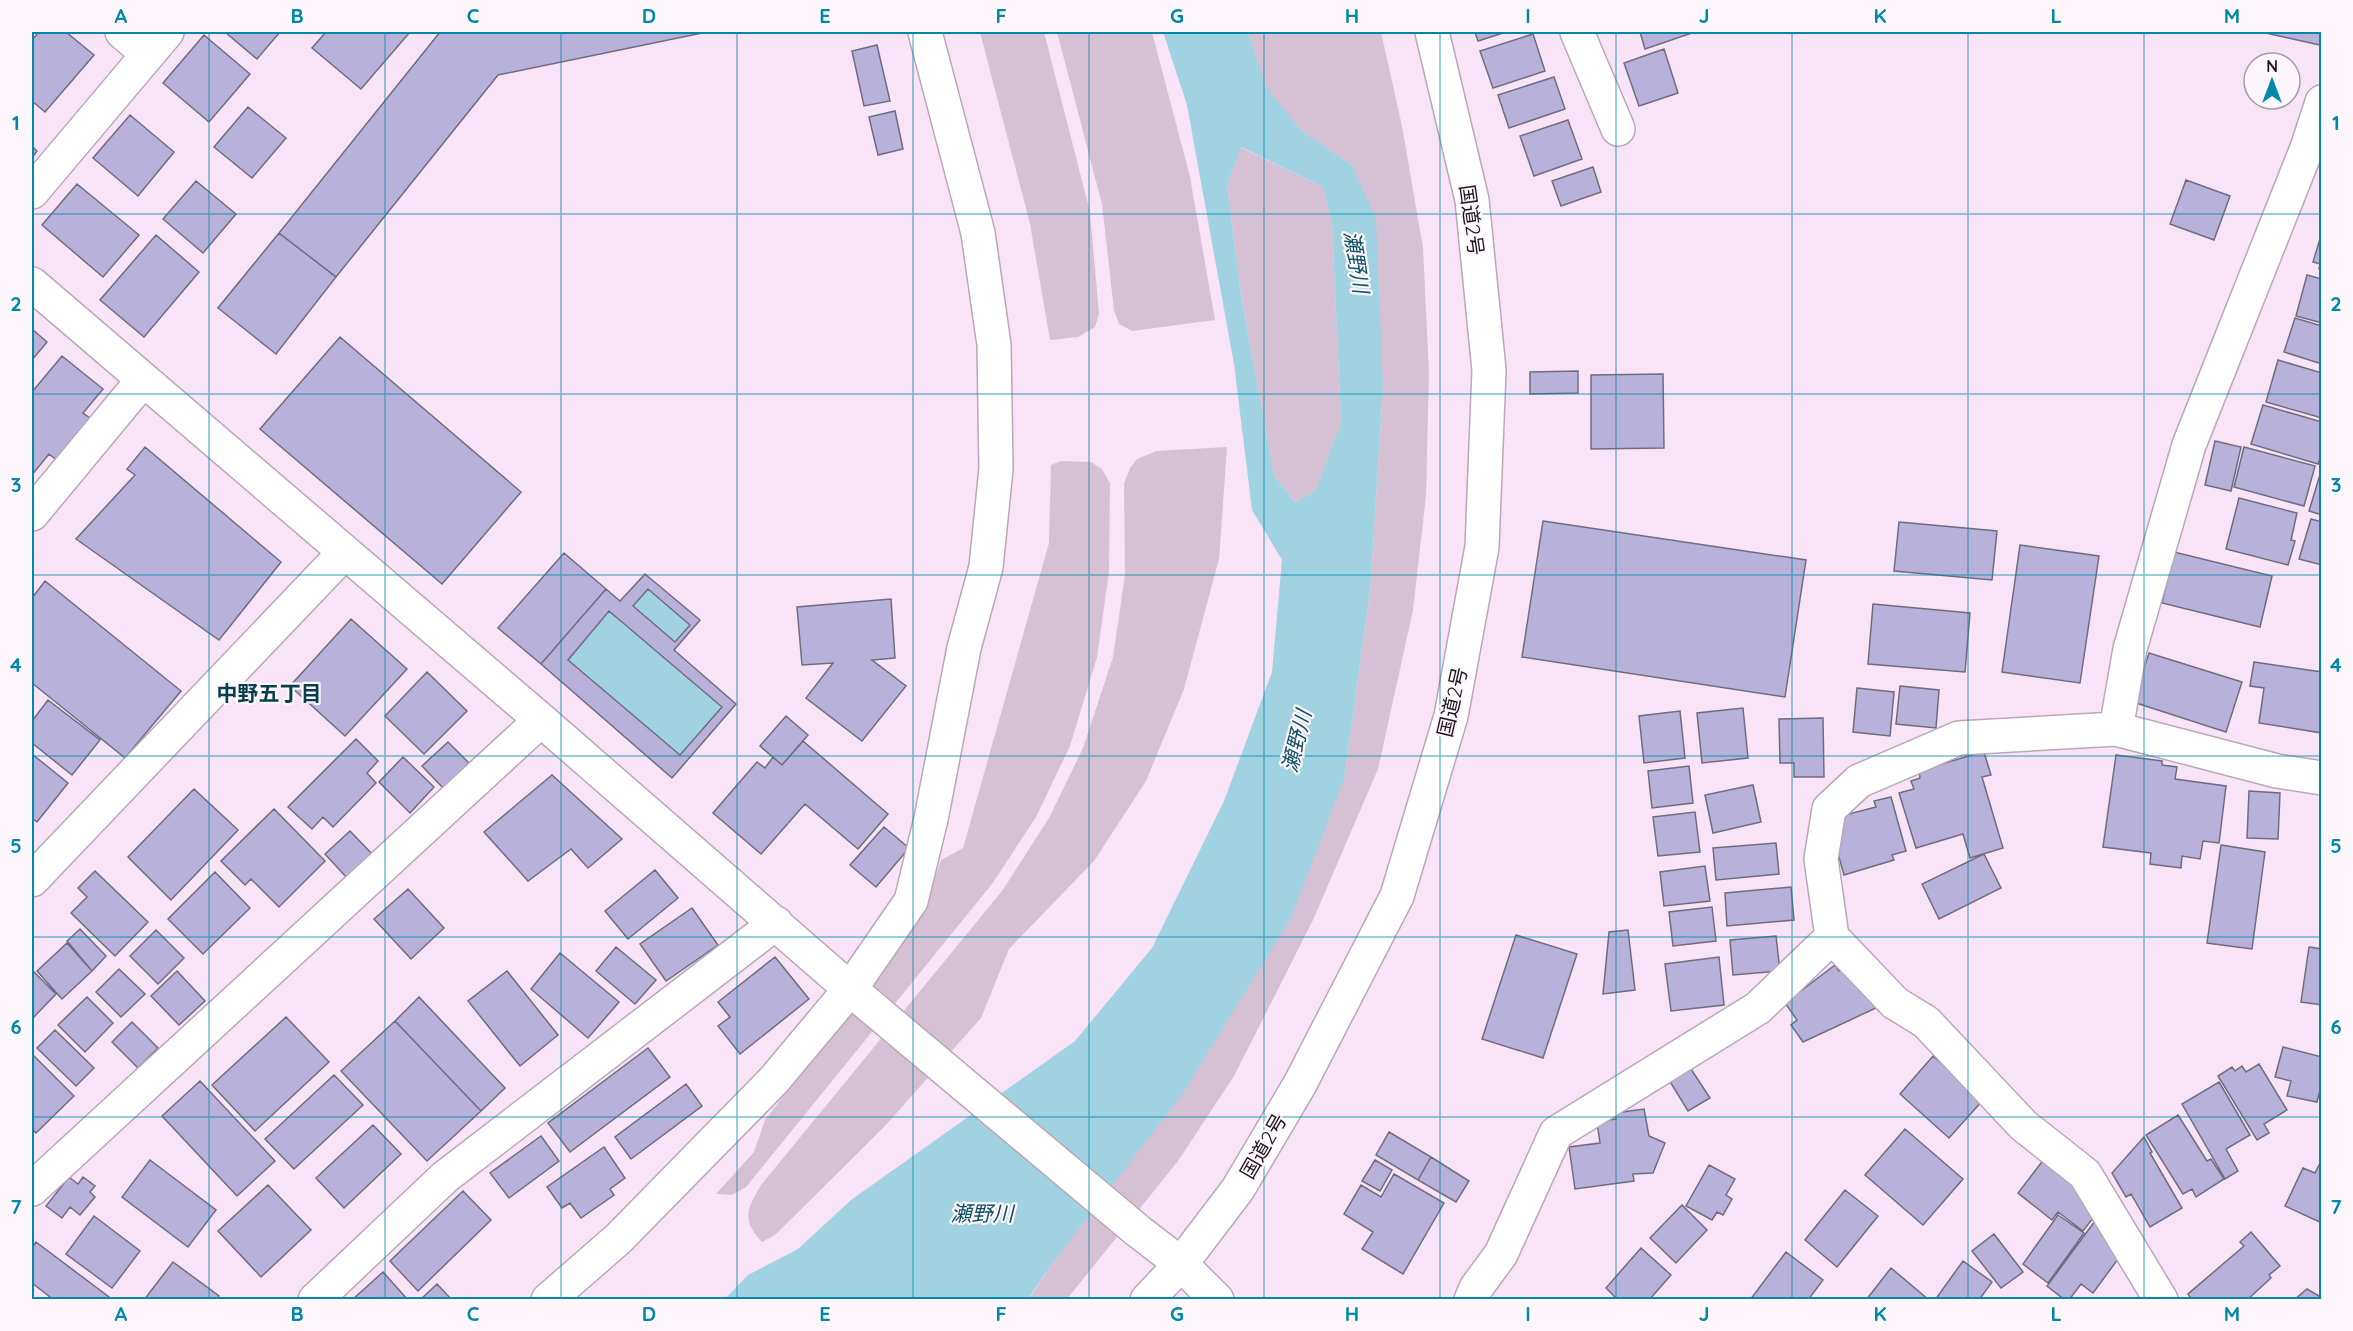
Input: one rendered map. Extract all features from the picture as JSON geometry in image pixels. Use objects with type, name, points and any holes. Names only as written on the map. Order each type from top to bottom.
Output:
[{"type":"main road","points":[[32,192],[157,42],[122,32]]},
{"type":"main road","points":[[548,1299],[618,1239],[774,1080],[854,992],[911,901],[931,819],[964,648],[986,567],[996,469],[994,345],[978,233],[926,32]]},
{"type":"main road","name":"国道2号","points":[[1147,1299],[1181,1264],[1238,1189],[1300,1084],[1397,896],[1450,716],[1482,547],[1489,370],[1472,200],[1432,32]]},
{"type":"main road","points":[[1577,32],[1618,129]]},
{"type":"main road","points":[[2116,729],[2130,649],[2189,445],[2314,152],[2322,102]]},
{"type":"main road","points":[[32,284],[541,720],[854,992],[1138,1231],[1181,1264],[1217,1299]]},
{"type":"main road","points":[[32,514],[142,380]]},
{"type":"main road","points":[[32,880],[345,552]]},
{"type":"main road","points":[[32,1189],[541,720]]},
{"type":"main road","points":[[2162,1299],[2085,1174],[2023,1125],[1926,1022],[1895,1003],[1832,938],[1821,859],[1829,809],[1858,781],[1959,738],[2116,729],[2277,771],[2322,778]]},
{"type":"main road","points":[[315,1299],[445,1177],[776,923]]},
{"type":"main road","points":[[1476,1296],[1501,1254],[1556,1133],[1758,1008],[1832,938]]},
{"type":"shaded area","points":[[980,32],[1044,32],[1090,212],[1099,314],[1095,327],[1078,337],[1050,340],[1030,224]]},
{"type":"shaded area","points":[[1057,32],[1152,32],[1190,177],[1215,320],[1132,331],[1119,324],[1114,310],[1102,204]]},
{"type":"shaded area","points":[[1248,32],[1381,32],[1402,126],[1423,248],[1429,374],[1426,496],[1413,610],[1378,769],[1313,920],[1234,1076],[1178,1161],[1067,1299],[1028,1300],[1055,1260],[1344,779],[1370,592],[1383,386],[1352,165],[1301,130],[1264,85]]},
{"type":"shaded area","points":[[1240,147],[1323,187],[1332,223],[1341,422],[1315,491],[1295,502],[1274,475],[1241,295],[1227,184]]},
{"type":"shaded area","points":[[1227,447],[1219,559],[1184,689],[1146,781],[1094,861],[1009,949],[981,1018],[884,1127],[775,1235],[762,1242],[751,1227],[748,1214],[761,1185],[1002,891],[1049,818],[1083,748],[1113,657],[1125,575],[1124,484],[1130,468],[1137,459],[1157,451]]},
{"type":"shaded area","points":[[1061,461],[1091,462],[1102,469],[1110,483],[1109,572],[1097,657],[1070,746],[1036,817],[992,884],[746,1187],[732,1195],[716,1194],[754,1152],[765,1120],[898,948],[926,904],[941,860],[963,848],[1049,543],[1051,465]]},
{"type":"water","name":"瀬野川","points":[[1163,32],[1248,32],[1265,85],[1301,130],[1352,165],[1376,218],[1383,386],[1370,592],[1344,779],[1291,918],[1181,1096],[1055,1260],[1028,1299],[724,1300],[748,1275],[798,1249],[851,1200],[1075,1041],[1152,948],[1224,801],[1272,672],[1282,560],[1252,510],[1234,364],[1187,105]],"holes":[[[1241,147],[1323,187],[1332,224],[1341,422],[1315,491],[1295,502],[1274,475],[1241,295],[1227,184]]]},
{"type":"water","points":[[648,589],[690,625],[675,642],[633,606]]},
{"type":"water","points":[[609,611],[722,707],[680,755],[568,660]]},
{"type":"building","points":[[39,32],[66,32],[94,55],[45,112],[32,101],[32,40]]},
{"type":"building","points":[[225,32],[280,32],[257,59]]},
{"type":"building","points":[[326,32],[410,32],[361,89],[312,48]]},
{"type":"building","points":[[440,32],[707,32],[498,75],[336,277],[279,233]]},
{"type":"building","points":[[1475,32],[1506,32],[1478,41]]},
{"type":"building","points":[[1640,32],[1692,32],[1692,33],[1645,49]]},
{"type":"building","points":[[2261,32],[2322,32],[2322,38],[2320,45]]},
{"type":"building","points":[[1533,34],[1545,71],[1493,88],[1480,51]]},
{"type":"building","points":[[204,35],[250,74],[209,122],[163,83]]},
{"type":"building","points":[[877,45],[890,101],[864,106],[852,51]]},
{"type":"building","points":[[1664,49],[1678,93],[1639,106],[1624,63]]},
{"type":"building","points":[[1554,77],[1565,109],[1509,128],[1498,95]]},
{"type":"building","points":[[248,107],[286,138],[252,178],[214,147]]},
{"type":"building","points":[[895,111],[903,149],[878,155],[869,117]]},
{"type":"building","points":[[130,115],[174,152],[138,196],[93,158]]},
{"type":"building","points":[[1568,120],[1582,159],[1534,176],[1520,136]]},
{"type":"building","points":[[32,146],[37,151],[32,158]]},
{"type":"building","points":[[1593,167],[1601,192],[1561,206],[1552,181]]},
{"type":"building","points":[[2186,180],[2230,196],[2214,240],[2170,224]]},
{"type":"building","points":[[196,181],[236,214],[203,253],[163,219]]},
{"type":"building","points":[[77,184],[139,235],[103,277],[42,225]]},
{"type":"building","points":[[2322,232],[2322,270],[2319,269],[2320,264],[2313,262]]},
{"type":"building","points":[[279,233],[336,277],[276,354],[218,308]]},
{"type":"building","points":[[156,235],[199,272],[144,337],[100,300]]},
{"type":"building","points":[[2307,275],[2322,279],[2322,323],[2296,316]]},
{"type":"building","points":[[2295,318],[2322,326],[2322,364],[2284,352]]},
{"type":"building","points":[[32,329],[47,342],[32,360]]},
{"type":"building","points":[[340,337],[521,492],[442,584],[260,429]]},
{"type":"building","points":[[62,356],[103,389],[83,413],[94,421],[59,462],[49,454],[32,475],[32,392]]},
{"type":"building","points":[[2278,360],[2322,373],[2322,418],[2266,402]]},
{"type":"building","points":[[1578,371],[1578,393],[1530,394],[1530,372]]},
{"type":"building","points":[[1663,374],[1664,448],[1591,449],[1591,375]]},
{"type":"building","points":[[2263,405],[2322,422],[2322,453],[2318,464],[2251,444]]},
{"type":"building","points":[[2215,441],[2241,447],[2231,491],[2205,485]]},
{"type":"building","points":[[145,447],[281,562],[219,640],[76,539],[135,475],[127,469]]},
{"type":"building","points":[[2244,447],[2315,466],[2304,506],[2234,487]]},
{"type":"building","points":[[2322,468],[2322,515],[2309,511]]},
{"type":"building","points":[[2239,498],[2297,513],[2291,540],[2295,541],[2288,565],[2226,549]]},
{"type":"building","points":[[2311,519],[2322,522],[2322,565],[2299,559]]},
{"type":"building","points":[[1543,521],[1806,560],[1785,697],[1522,657]]},
{"type":"building","points":[[1899,522],[1997,531],[1992,580],[1894,571]]},
{"type":"building","points":[[2020,545],[2099,556],[2080,683],[2002,672]]},
{"type":"building","points":[[2174,552],[2272,576],[2260,627],[2162,603]]},
{"type":"building","points":[[564,553],[606,589],[541,664],[498,628]]},
{"type":"building","points":[[645,574],[700,620],[674,650],[736,704],[672,778],[541,664],[606,589],[620,601]],"holes":[[[648,589],[690,625],[675,642],[633,606]],[[609,611],[722,707],[680,755],[568,660]]]},
{"type":"building","points":[[45,581],[181,691],[125,758],[32,683],[32,598]]},
{"type":"building","points":[[891,599],[895,658],[872,660],[906,686],[862,741],[806,698],[833,663],[802,665],[797,607]]},
{"type":"building","points":[[1873,604],[1970,613],[1965,672],[1868,664]]},
{"type":"building","points":[[351,619],[407,669],[345,736],[290,686]]},
{"type":"building","points":[[2149,653],[2242,682],[2226,732],[2133,702]]},
{"type":"building","points":[[2254,662],[2322,672],[2322,733],[2259,723],[2264,688],[2250,686]]},
{"type":"building","points":[[427,672],[467,711],[424,754],[385,716]]},
{"type":"building","points":[[1900,686],[1939,690],[1936,728],[1896,724]]},
{"type":"building","points":[[1857,688],[1894,692],[1890,736],[1853,732]]},
{"type":"building","points":[[48,700],[100,740],[72,775],[32,743],[32,721]]},
{"type":"building","points":[[1743,708],[1748,758],[1702,763],[1697,713]]},
{"type":"building","points":[[1680,711],[1685,758],[1644,763],[1639,716]]},
{"type":"building","points":[[786,716],[808,735],[782,765],[760,746]]},
{"type":"building","points":[[1823,718],[1824,777],[1794,777],[1794,763],[1780,763],[1779,719]]},
{"type":"building","points":[[356,739],[378,761],[367,773],[376,783],[333,827],[323,817],[312,829],[288,807]]},
{"type":"building","points":[[803,741],[888,814],[858,849],[805,804],[761,854],[713,813],[757,762],[765,768],[773,757],[782,765]]},
{"type":"building","points":[[448,742],[469,763],[444,789],[422,766]]},
{"type":"building","points":[[1982,746],[1991,775],[1982,777],[2003,848],[1970,858],[1963,834],[1916,848],[1899,793],[1914,789],[1911,781],[1920,778],[1919,771],[1975,754],[1973,748]]},
{"type":"building","points":[[32,754],[68,783],[37,822],[32,818]]},
{"type":"building","points":[[2116,755],[2162,761],[2162,765],[2177,767],[2175,779],[2226,786],[2219,843],[2203,841],[2200,859],[2182,856],[2181,868],[2150,864],[2151,853],[2103,847]]},
{"type":"building","points":[[403,757],[434,787],[410,813],[379,782]]},
{"type":"building","points":[[1689,766],[1693,803],[1652,808],[1648,771]]},
{"type":"building","points":[[552,775],[622,839],[588,868],[571,849],[528,881],[484,832]]},
{"type":"building","points":[[1753,785],[1761,822],[1713,833],[1705,795]]},
{"type":"building","points":[[194,789],[238,830],[171,900],[128,857]]},
{"type":"building","points":[[2249,791],[2280,793],[2278,839],[2247,838]]},
{"type":"building","points":[[1891,797],[1906,851],[1892,855],[1894,860],[1844,875],[1832,832],[1837,817],[1876,807],[1874,801]]},
{"type":"building","points":[[274,809],[325,861],[279,907],[251,879],[245,885],[221,861]]},
{"type":"building","points":[[1695,812],[1700,852],[1658,856],[1653,817]]},
{"type":"building","points":[[884,827],[909,848],[876,887],[850,865]]},
{"type":"building","points":[[350,831],[372,854],[347,878],[325,854]]},
{"type":"building","points":[[1776,843],[1779,874],[1716,880],[1713,848]]},
{"type":"building","points":[[2221,845],[2265,852],[2252,949],[2207,943]]},
{"type":"building","points":[[1984,854],[2001,888],[1939,919],[1922,884]]},
{"type":"building","points":[[1705,866],[1710,901],[1664,906],[1660,872]]},
{"type":"building","points":[[655,870],[678,898],[628,939],[605,911]]},
{"type":"building","points":[[95,871],[148,922],[115,956],[71,913],[87,897],[78,888]]},
{"type":"building","points":[[215,872],[250,908],[203,954],[168,919]]},
{"type":"building","points":[[1791,887],[1794,920],[1727,926],[1725,893]]},
{"type":"building","points":[[408,889],[444,928],[411,959],[374,919]]},
{"type":"building","points":[[1712,907],[1716,941],[1673,946],[1669,912]]},
{"type":"building","points":[[692,908],[718,945],[666,981],[640,944]]},
{"type":"building","points":[[80,929],[106,956],[92,971],[67,941]]},
{"type":"building","points":[[156,930],[184,958],[158,984],[130,956]]},
{"type":"building","points":[[1628,930],[1635,990],[1603,994],[1609,932]]},
{"type":"building","points":[[1516,935],[1577,954],[1543,1058],[1482,1039]]},
{"type":"building","points":[[1776,936],[1780,971],[1733,975],[1730,940]]},
{"type":"building","points":[[67,943],[92,971],[62,999],[37,971]]},
{"type":"building","points":[[616,947],[656,980],[635,1004],[596,971]]},
{"type":"building","points":[[2309,947],[2322,949],[2322,1005],[2301,1002]]},
{"type":"building","points":[[560,953],[619,1002],[588,1038],[531,989]]},
{"type":"building","points":[[775,957],[809,999],[740,1054],[718,1026],[730,1017],[718,1002]]},
{"type":"building","points":[[1719,957],[1724,1005],[1671,1011],[1665,964]]},
{"type":"building","points":[[1835,965],[1839,971],[1845,965],[1878,1007],[1803,1042],[1791,1025],[1797,1020],[1785,1003]]},
{"type":"building","points":[[119,969],[145,994],[121,1017],[96,992]]},
{"type":"building","points":[[32,970],[56,994],[32,1019]]},
{"type":"building","points":[[177,971],[205,1001],[179,1025],[151,996]]},
{"type":"building","points":[[507,971],[558,1035],[520,1066],[468,1001]]},
{"type":"building","points":[[87,997],[113,1023],[85,1052],[58,1025]]},
{"type":"building","points":[[419,997],[505,1088],[481,1111],[395,1021]]},
{"type":"building","points":[[286,1017],[329,1062],[255,1131],[212,1085]]},
{"type":"building","points":[[395,1021],[481,1111],[427,1161],[341,1071]]},
{"type":"building","points":[[132,1022],[158,1048],[138,1068],[112,1042]]},
{"type":"building","points":[[55,1030],[94,1068],[76,1086],[37,1048]]},
{"type":"building","points":[[2283,1047],[2322,1057],[2322,1094],[2319,1094],[2317,1102],[2287,1096],[2291,1081],[2275,1077]]},
{"type":"building","points":[[648,1048],[670,1077],[570,1152],[548,1123]]},
{"type":"building","points":[[32,1054],[74,1096],[36,1133],[32,1129]]},
{"type":"building","points":[[1933,1056],[1983,1100],[1949,1138],[1900,1094]]},
{"type":"building","points":[[2259,1064],[2287,1110],[2264,1124],[2269,1133],[2257,1140],[2218,1076],[2232,1067],[2235,1071],[2242,1066],[2246,1072]]},
{"type":"building","points":[[1689,1066],[1710,1098],[1688,1111],[1669,1080]]},
{"type":"building","points":[[334,1075],[363,1105],[294,1169],[265,1139]]},
{"type":"building","points":[[200,1081],[275,1161],[237,1196],[162,1116]]},
{"type":"building","points":[[2219,1082],[2250,1135],[2226,1149],[2238,1171],[2225,1179],[2182,1104]]},
{"type":"building","points":[[686,1084],[702,1106],[631,1159],[615,1137]]},
{"type":"building","points":[[1644,1109],[1649,1136],[1665,1143],[1653,1173],[1633,1174],[1634,1181],[1575,1189],[1569,1147],[1600,1143],[1597,1122],[1616,1119],[1615,1113]]},
{"type":"building","points":[[2178,1115],[2207,1161],[2211,1159],[2224,1179],[2196,1197],[2192,1189],[2183,1194],[2146,1135]]},
{"type":"building","points":[[373,1125],[401,1154],[344,1208],[316,1178]]},
{"type":"building","points":[[1905,1129],[1963,1179],[1923,1225],[1865,1175]]},
{"type":"building","points":[[1389,1132],[1431,1157],[1418,1180],[1376,1155]]},
{"type":"building","points":[[541,1136],[559,1161],[509,1198],[490,1173]]},
{"type":"building","points":[[2144,1137],[2152,1152],[2150,1153],[2182,1208],[2150,1227],[2131,1194],[2126,1197],[2112,1173]]},
{"type":"building","points":[[604,1147],[625,1178],[610,1189],[614,1195],[581,1218],[570,1203],[562,1208],[547,1187]]},
{"type":"building","points":[[2048,1154],[2100,1209],[2083,1231],[2058,1212],[2052,1220],[2018,1193]]},
{"type":"building","points":[[1431,1157],[1469,1181],[1456,1202],[1418,1180]]},
{"type":"building","points":[[150,1160],[216,1210],[188,1247],[122,1197]]},
{"type":"building","points":[[1375,1160],[1392,1170],[1380,1191],[1362,1181]]},
{"type":"building","points":[[1709,1165],[1735,1179],[1726,1195],[1732,1199],[1723,1215],[1717,1212],[1712,1220],[1686,1206]]},
{"type":"building","points":[[2319,1165],[2322,1166],[2322,1223],[2285,1206],[2303,1168],[2315,1173]]},
{"type":"building","points":[[1394,1174],[1444,1203],[1403,1274],[1362,1249],[1373,1232],[1344,1214],[1361,1185],[1381,1197]]},
{"type":"building","points":[[69,1177],[78,1184],[83,1177],[95,1186],[90,1192],[95,1197],[80,1215],[70,1207],[62,1218],[46,1206]]},
{"type":"building","points":[[268,1185],[311,1230],[261,1277],[218,1231]]},
{"type":"building","points":[[1845,1190],[1878,1216],[1837,1267],[1805,1240]]},
{"type":"building","points":[[463,1191],[491,1220],[418,1291],[390,1261]]},
{"type":"building","points":[[1682,1205],[1707,1230],[1676,1263],[1650,1238]]},
{"type":"building","points":[[2058,1215],[2084,1233],[2048,1283],[2023,1264]]},
{"type":"building","points":[[94,1216],[140,1251],[112,1288],[66,1254]]},
{"type":"building","points":[[2098,1217],[2116,1235],[2108,1245],[2121,1255],[2093,1293],[2081,1284],[2069,1300],[2065,1300],[2047,1286]]},
{"type":"building","points":[[2251,1232],[2280,1266],[2269,1275],[2271,1278],[2247,1300],[2192,1300],[2188,1294],[2244,1246],[2240,1242]]},
{"type":"building","points":[[1994,1234],[2023,1272],[2001,1288],[1972,1251]]},
{"type":"building","points":[[36,1242],[113,1300],[54,1300],[32,1283],[32,1248]]},
{"type":"building","points":[[1641,1248],[1671,1275],[1649,1300],[1618,1300],[1606,1288]]},
{"type":"building","points":[[1786,1252],[1823,1280],[1808,1300],[1750,1300]]},
{"type":"building","points":[[1963,1261],[1992,1282],[1979,1300],[1935,1300]]},
{"type":"building","points":[[173,1262],[219,1296],[216,1300],[144,1300]]},
{"type":"building","points":[[1891,1268],[1929,1300],[1866,1300]]},
{"type":"building","points":[[383,1272],[408,1300],[352,1300]]},
{"type":"building","points":[[437,1284],[452,1300],[420,1300]]},
{"type":"building","points":[[2307,1289],[2319,1296],[2322,1292],[2322,1300],[2294,1300]]},
{"type":"district","name":"中野五丁目","points":[[269,693]]}]
